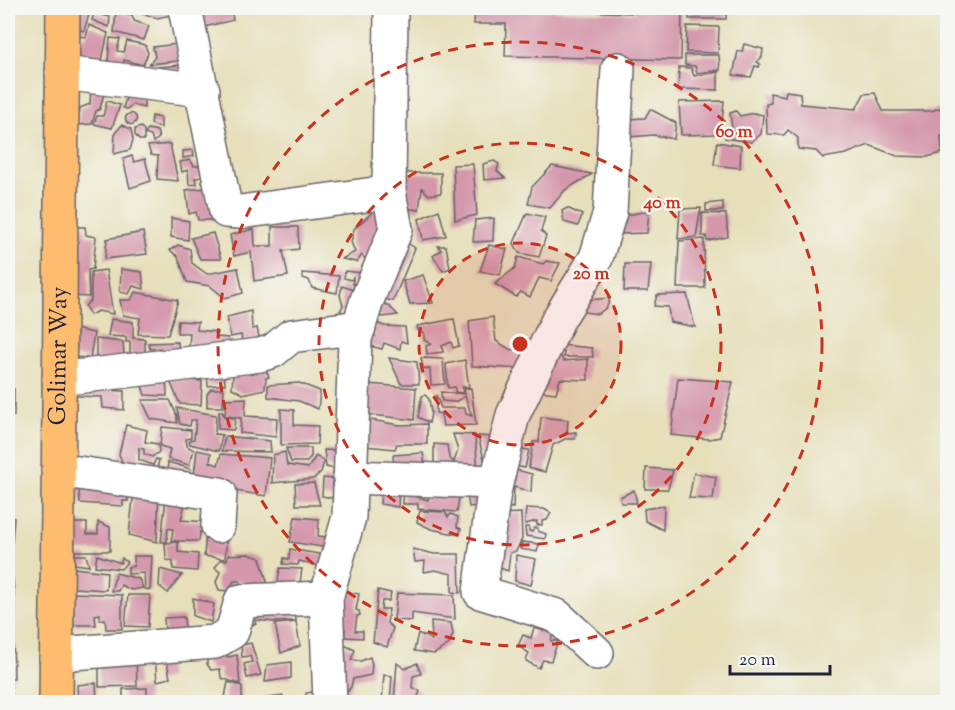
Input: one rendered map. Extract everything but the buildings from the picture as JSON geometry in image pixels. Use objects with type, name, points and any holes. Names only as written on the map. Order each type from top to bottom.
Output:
[{"type":"main road","name":"Golimar Way","points":[[56,702],[63,8]]},
{"type":"street","points":[[185,8],[226,211],[240,212],[389,192]]},
{"type":"street","points":[[330,702],[326,598],[349,517],[355,339],[396,229],[389,192],[391,8]]},
{"type":"street","points":[[597,653],[556,616],[480,592],[496,482],[513,415],[558,320],[596,258],[610,212],[618,69]]},
{"type":"street","points":[[62,73],[203,90]]},
{"type":"street","points":[[59,379],[260,355],[273,351],[291,336],[359,327]]},
{"type":"street","points":[[58,470],[220,494],[218,526]]},
{"type":"street","points":[[350,477],[496,482]]},
{"type":"street","points":[[56,658],[72,653],[215,642],[232,632],[241,601],[326,598]]}]
